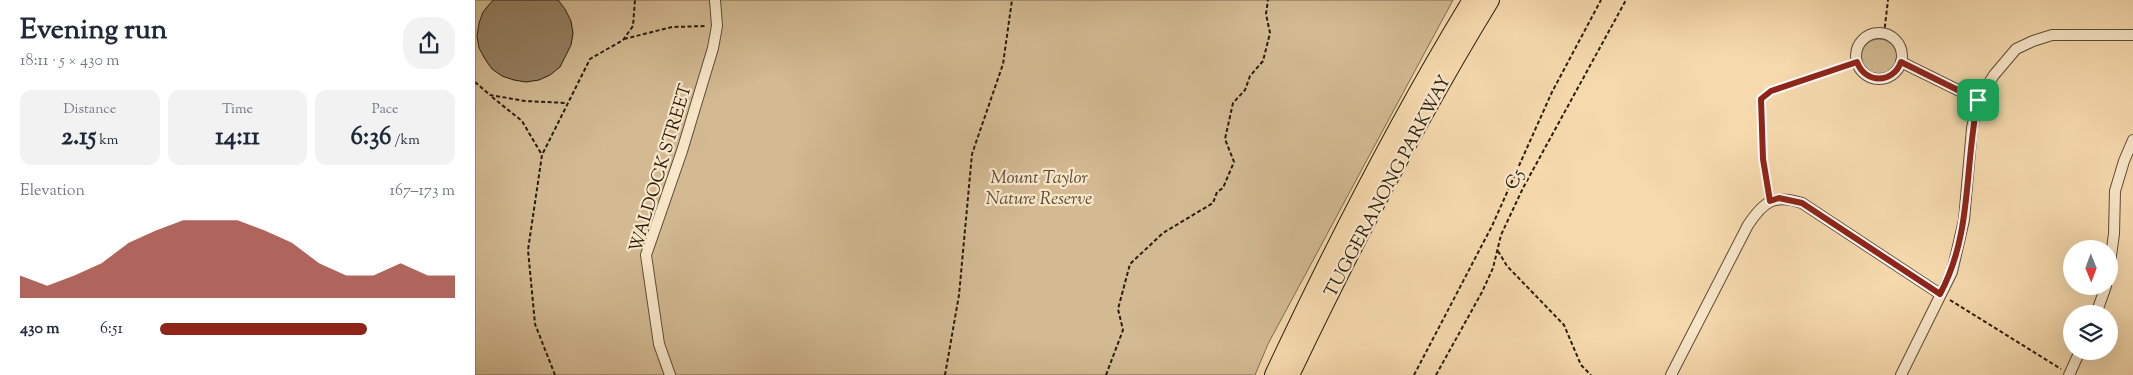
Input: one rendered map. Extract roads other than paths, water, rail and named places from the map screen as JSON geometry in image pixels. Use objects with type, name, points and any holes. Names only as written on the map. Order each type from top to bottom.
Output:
[{"type":"highway","name":"TUGGERANONG PARKWAY","points":[[1274,375],[1364,193],[1472,0]]},
{"type":"highway","name":"TUGGERANONG PARKWAY","points":[[1290,375],[1384,187],[1490,0]]},
{"type":"street","name":"WALDOCK STREET","points":[[670,375],[659,344],[646,256],[682,151],[713,48],[717,26],[715,0]]},
{"type":"street","points":[[1884,34],[1891,37],[1899,45],[1902,53],[1901,62],[1894,74],[1879,79],[1867,76],[1861,70],[1857,62],[1857,52],[1862,41],[1872,35],[1884,34]]},
{"type":"street","points":[[1901,375],[1952,272],[1964,220],[1972,128],[1978,100],[2005,60],[2016,49],[2052,35],[2133,35]]},
{"type":"street","points":[[1901,62],[1978,100]]},
{"type":"street","points":[[2113,240],[2115,190],[2133,140]]},
{"type":"street","points":[[1671,375],[1748,225],[1760,208],[1770,201],[1779,198],[1802,203],[1940,294]]},
{"type":"street","points":[[2069,375],[2076,360]]},
{"type":"park label","name":"Mount Taylor Nature Reserve","points":[[1039,187]]}]
